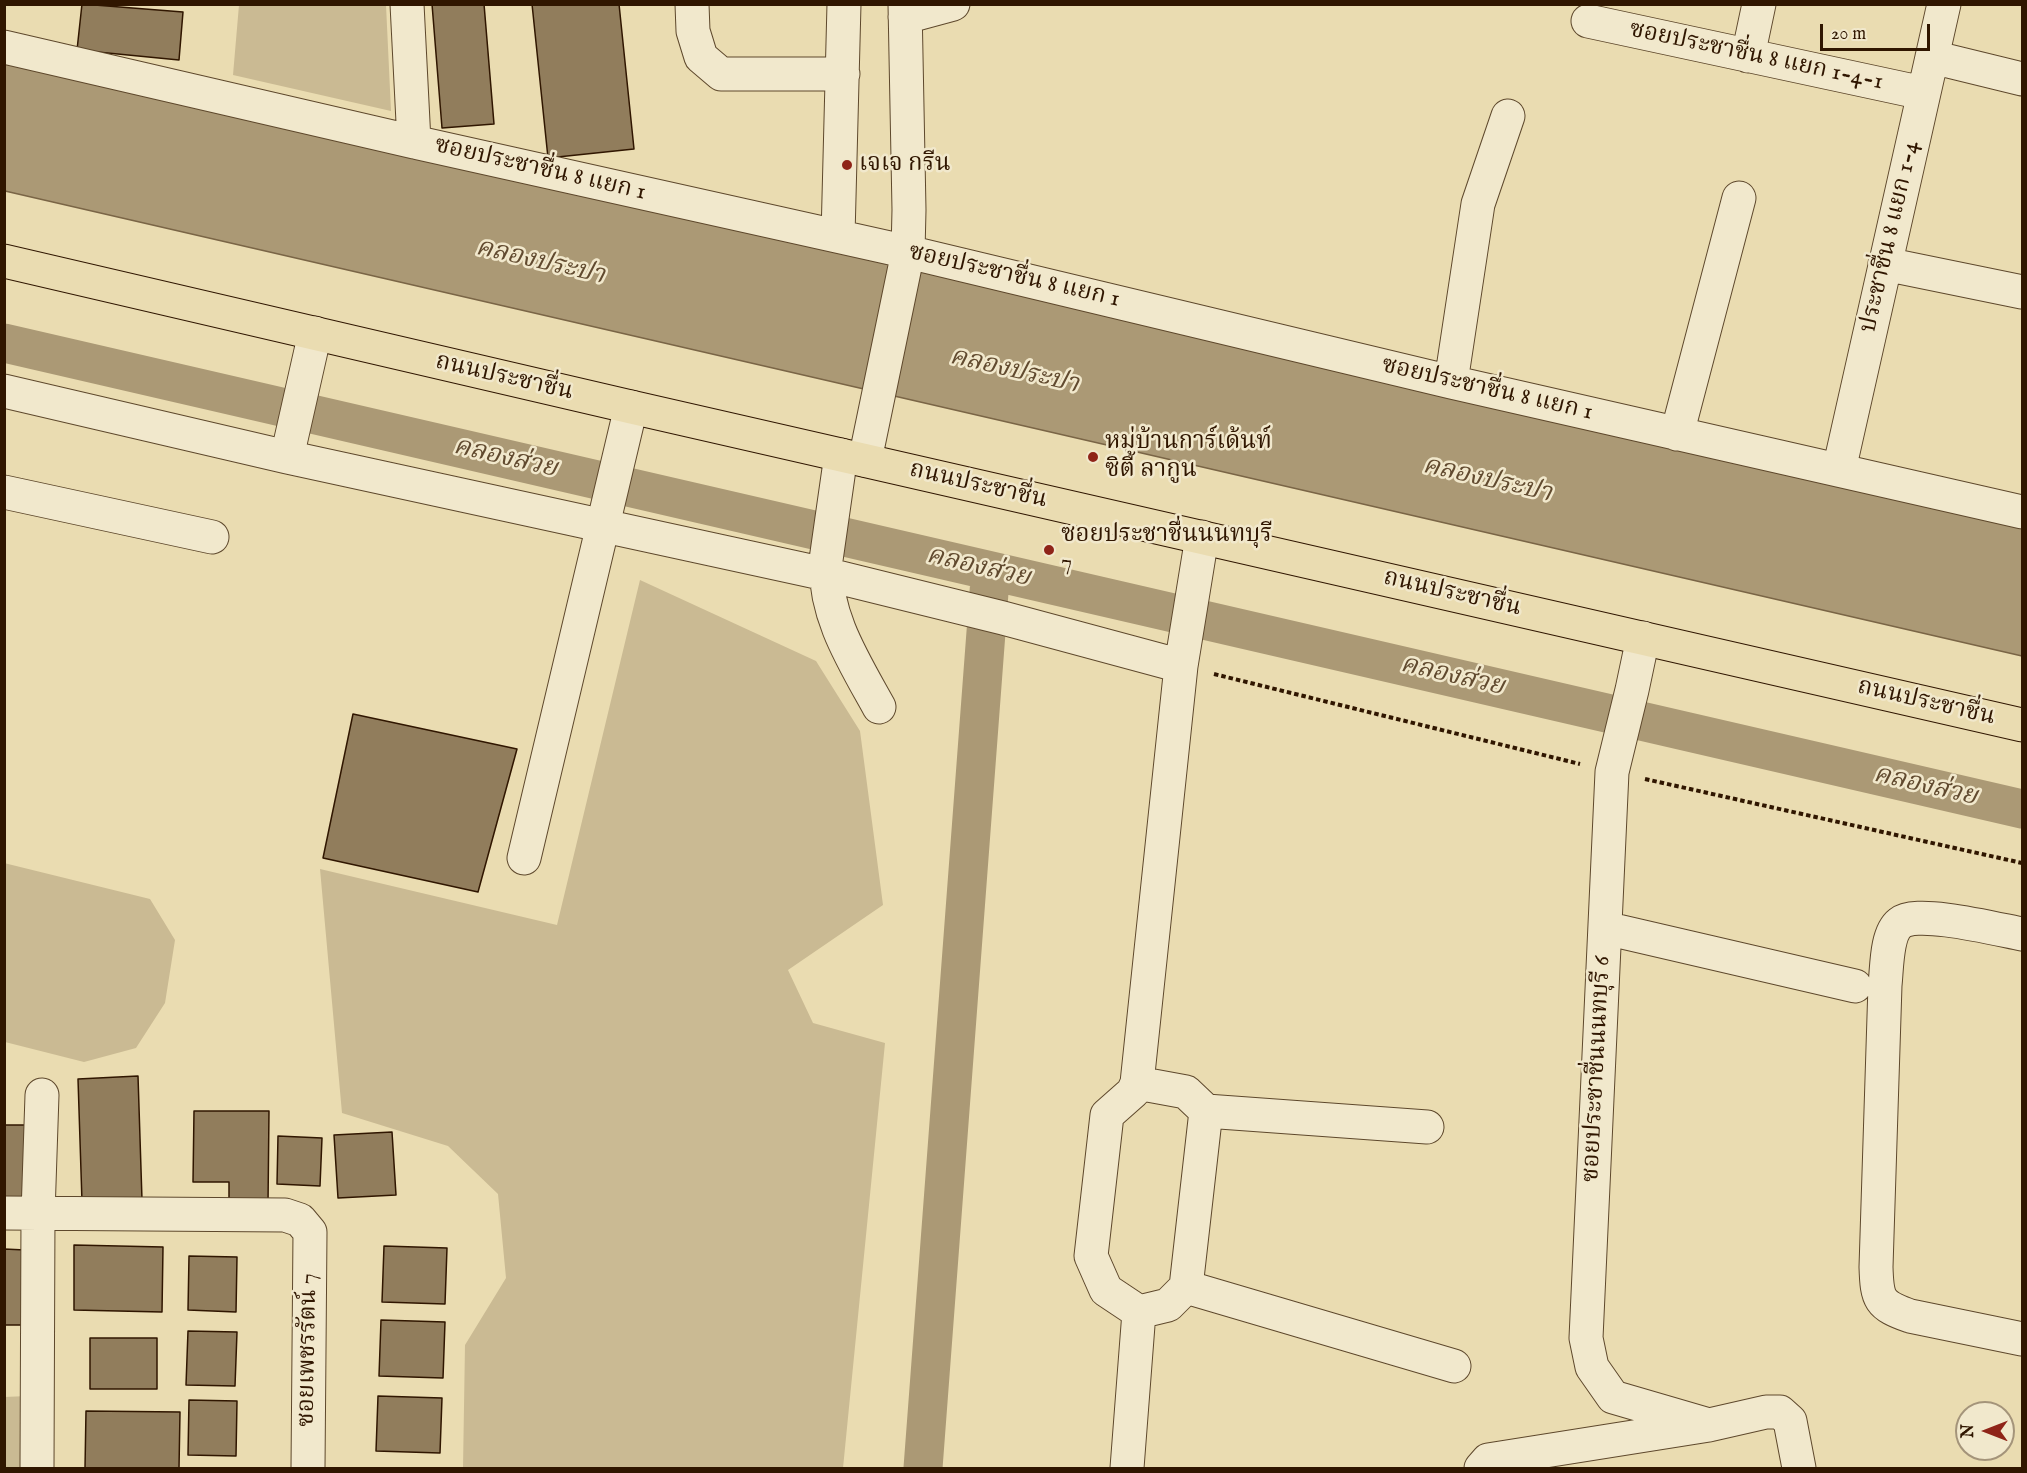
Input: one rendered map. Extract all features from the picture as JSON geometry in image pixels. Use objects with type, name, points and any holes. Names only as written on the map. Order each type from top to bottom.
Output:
[{"type":"main road","name":"ถนนประชาชื่น","points":[[4,261],[2022,725]]},
{"type":"street","points":[[408,4],[414,142]]},
{"type":"street","points":[[692,4],[693,31],[701,57],[721,74],[843,74]]},
{"type":"street","points":[[838,236],[844,4]]},
{"type":"street","points":[[879,707],[836,626],[830,602],[826,567],[834,510],[853,457],[877,406],[908,255],[905,11],[953,4]]},
{"type":"street","points":[[1748,56],[1759,4]]},
{"type":"street","name":"ประชาชื่น 8 แยก 1-4","points":[[1839,470],[1944,4]]},
{"type":"street","name":"ซอยประชาชื่น 8 แยก 1-4-1","points":[[1588,21],[1923,93]]},
{"type":"street","name":"ซอยประชาชื่น 8 แยก 1","points":[[4,47],[414,142],[838,236],[908,255],[1451,382],[2022,512]]},
{"type":"street","points":[[1932,57],[2022,79]]},
{"type":"street","points":[[1451,382],[1478,204],[1508,116]]},
{"type":"street","points":[[1677,434],[1740,198]]},
{"type":"street","points":[[1885,264],[2022,292]]},
{"type":"street","points":[[290,447],[315,333]]},
{"type":"street","points":[[4,391],[290,447],[606,516],[826,567],[1003,618],[1183,655]]},
{"type":"street","points":[[524,858],[631,407]]},
{"type":"street","points":[[4,492],[212,537]]},
{"type":"street","points":[[1202,537],[1183,655],[1137,1083],[1133,1092],[1107,1115],[1092,1256],[1106,1290],[1139,1312],[1168,1305],[1186,1287],[1206,1111]]},
{"type":"street","name":"ซอยประชาชื่นนนทบุรี 6","points":[[1643,638],[1612,772],[1586,1338],[1592,1367],[1613,1397],[1709,1425]]},
{"type":"street","points":[[2022,934],[1931,918],[1914,918],[1900,922],[1894,931],[1889,946],[1885,985],[1876,1267],[1876,1288],[1881,1303],[1893,1310],[1910,1316],[2022,1339]]},
{"type":"street","points":[[1605,928],[1855,986]]},
{"type":"street","points":[[1137,1083],[1186,1092],[1206,1111],[1427,1127]]},
{"type":"street","points":[[37,1468],[38,1214],[42,1095]]},
{"type":"street","points":[[4,1213],[38,1214]]},
{"type":"street","name":"ซอยเพชรรัตน์ 7","points":[[38,1214],[285,1215],[300,1220],[310,1232],[308,1468]]},
{"type":"street","points":[[1186,1287],[1454,1366]]},
{"type":"street","points":[[1127,1468],[1139,1312]]},
{"type":"street","points":[[1481,1468],[1488,1460],[1709,1425],[1766,1412],[1780,1412],[1790,1421],[1799,1468]]},
{"type":"shaded area","points":[[239,5],[386,5],[391,111],[233,75]]},
{"type":"shaded area","points":[[640,580],[816,661],[860,731],[883,905],[788,970],[813,1023],[885,1043],[843,1468],[463,1468],[465,1345],[506,1278],[498,1194],[448,1146],[342,1113],[320,869],[557,925]]},
{"type":"shaded area","points":[[4,863],[150,899],[175,940],[165,1003],[136,1048],[84,1062],[5,1042]]},
{"type":"shaded area","points":[[28,1396],[27,1468],[5,1468],[4,1397]]},
{"type":"water","name":"คลองประปา","points":[[5,56],[2022,522],[2022,656],[5,191]]},
{"type":"building","points":[[82,4],[183,12],[179,60],[77,50]]},
{"type":"building","points":[[432,4],[484,4],[494,124],[442,128]]},
{"type":"building","points":[[532,4],[619,4],[634,149],[548,158]]},
{"type":"building","points":[[353,714],[517,749],[478,892],[323,858]]},
{"type":"building","points":[[138,1076],[142,1200],[82,1202],[78,1079]]},
{"type":"building","points":[[194,1111],[269,1111],[268,1204],[229,1203],[229,1182],[193,1182]]},
{"type":"building","points":[[4,1125],[27,1125],[27,1198],[4,1198]]},
{"type":"building","points":[[392,1132],[396,1195],[338,1198],[334,1135]]},
{"type":"building","points":[[278,1136],[322,1138],[320,1186],[277,1184]]},
{"type":"building","points":[[74,1245],[163,1247],[162,1312],[74,1310]]},
{"type":"building","points":[[384,1246],[447,1248],[445,1304],[382,1302]]},
{"type":"building","points":[[4,1249],[25,1250],[23,1325],[4,1325]]},
{"type":"building","points":[[189,1256],[237,1257],[236,1312],[188,1310]]},
{"type":"building","points":[[381,1320],[445,1322],[443,1378],[379,1376]]},
{"type":"building","points":[[188,1331],[237,1332],[235,1386],[186,1385]]},
{"type":"building","points":[[90,1338],[157,1338],[157,1389],[90,1389]]},
{"type":"building","points":[[378,1396],[442,1398],[440,1453],[376,1451]]},
{"type":"building","points":[[189,1400],[237,1401],[236,1456],[188,1455]]},
{"type":"building","points":[[86,1411],[180,1412],[179,1468],[85,1468]]},
{"type":"waterway","name":"คลองส่วย","points":[[4,343],[2022,809]]},
{"type":"waterway","points":[[923,1468],[990,579]]},
{"type":"place","name":"เจเจ กรีน","points":[[847,165]]},
{"type":"place","name":"หมู่บ้านการ์เด้นท์ ซิตี้ ลากูน","points":[[1093,457]]},
{"type":"place","name":"ซอยประชาชื่นนนทบุรี 7","points":[[1049,550]]}]
